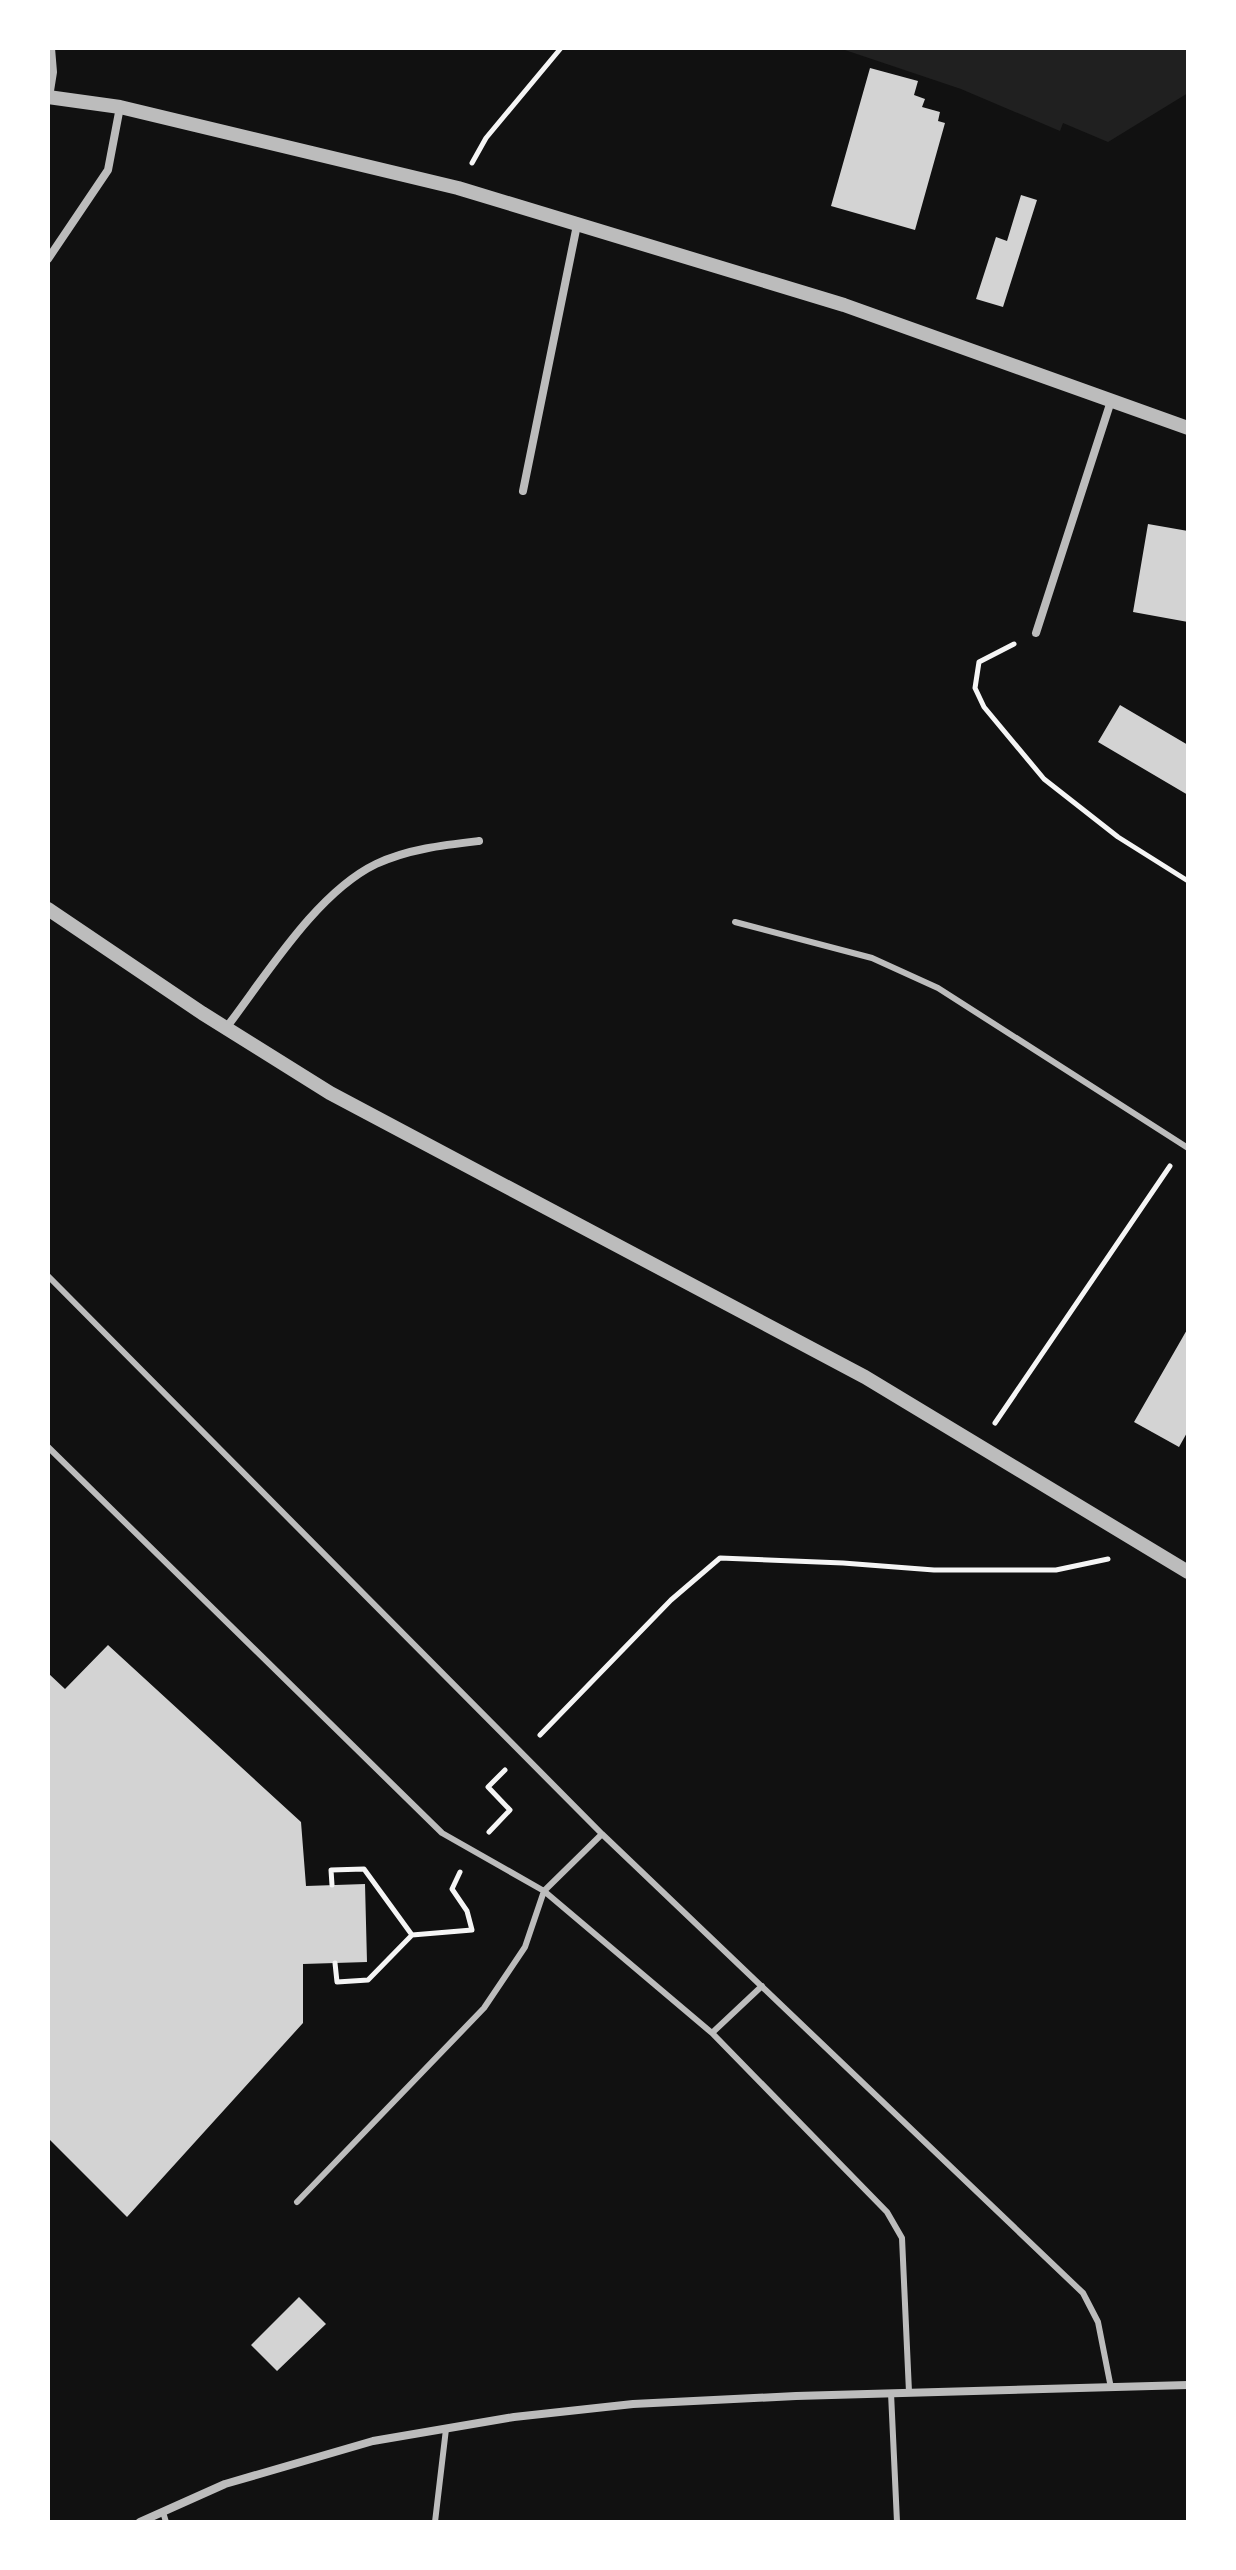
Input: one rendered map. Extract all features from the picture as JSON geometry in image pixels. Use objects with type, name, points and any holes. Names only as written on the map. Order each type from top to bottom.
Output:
[{"type":"street","points":[[51,48],[53,72],[49,97],[120,107],[458,188],[844,305],[1188,428]]},
{"type":"street","points":[[48,259],[108,170],[120,107]]},
{"type":"street","points":[[523,491],[577,225]]},
{"type":"street","points":[[1036,633],[1111,401]]},
{"type":"street","points":[[226,1028],[295,936],[332,895],[375,864],[428,847],[479,841]]},
{"type":"street","points":[[48,909],[330,1093],[865,1377],[1188,1572]]},
{"type":"street","points":[[140,2522],[225,2484],[373,2441],[514,2417],[633,2404],[909,2392],[1188,2385]]},
{"type":"lane","points":[[735,922],[872,958],[938,988],[1186,1147]]},
{"type":"lane","points":[[48,1276],[602,1834],[1083,2293],[1098,2322],[1111,2388]]},
{"type":"lane","points":[[48,1447],[442,1833],[544,1891],[712,2033],[887,2212],[902,2238],[909,2392]]},
{"type":"lane","points":[[297,2202],[484,2008],[525,1947],[544,1891],[602,1834]]},
{"type":"lane","points":[[712,2033],[762,1986]]},
{"type":"lane","points":[[891,2393],[897,2522]]},
{"type":"lane","points":[[435,2522],[446,2429]]},
{"type":"lane","points":[[163,2512],[166,2522]]},
{"type":"path","points":[[458,188],[486,138],[561,48]]},
{"type":"path","points":[[1036,633],[979,662],[975,688],[984,707],[1044,779],[1118,837],[1188,881]]},
{"type":"path","points":[[979,1446],[1186,1147]]},
{"type":"path","points":[[335,1963],[337,1982],[368,1980],[412,1935],[472,1930],[467,1911],[452,1889],[471,1850],[510,1810],[488,1787],[671,1600],[720,1558],[934,1570],[1056,1570],[1153,1550]]},
{"type":"path","points":[[332,1885],[331,1870],[364,1869],[412,1935]]},
{"type":"shaded area","points":[[839,48],[1188,48],[1188,93],[1108,142],[1063,123],[1060,131],[961,89]]},
{"type":"building","points":[[870,68],[918,81],[914,95],[925,99],[922,107],[940,112],[938,121],[945,123],[915,230],[831,206]]},
{"type":"building","points":[[1021,195],[1037,200],[1003,307],[976,299],[996,237],[1007,241]]},
{"type":"building","points":[[1148,524],[1188,531],[1188,622],[1133,612]]},
{"type":"building","points":[[1120,705],[1188,745],[1188,795],[1098,742]]},
{"type":"building","points":[[1188,1328],[1188,1431],[1179,1447],[1134,1422]]},
{"type":"building","points":[[108,1645],[301,1822],[306,1886],[365,1884],[367,1962],[303,1964],[303,2023],[127,2217],[48,2138],[48,1673],[65,1689]]},
{"type":"building","points":[[299,2297],[326,2324],[277,2371],[251,2345]]}]
